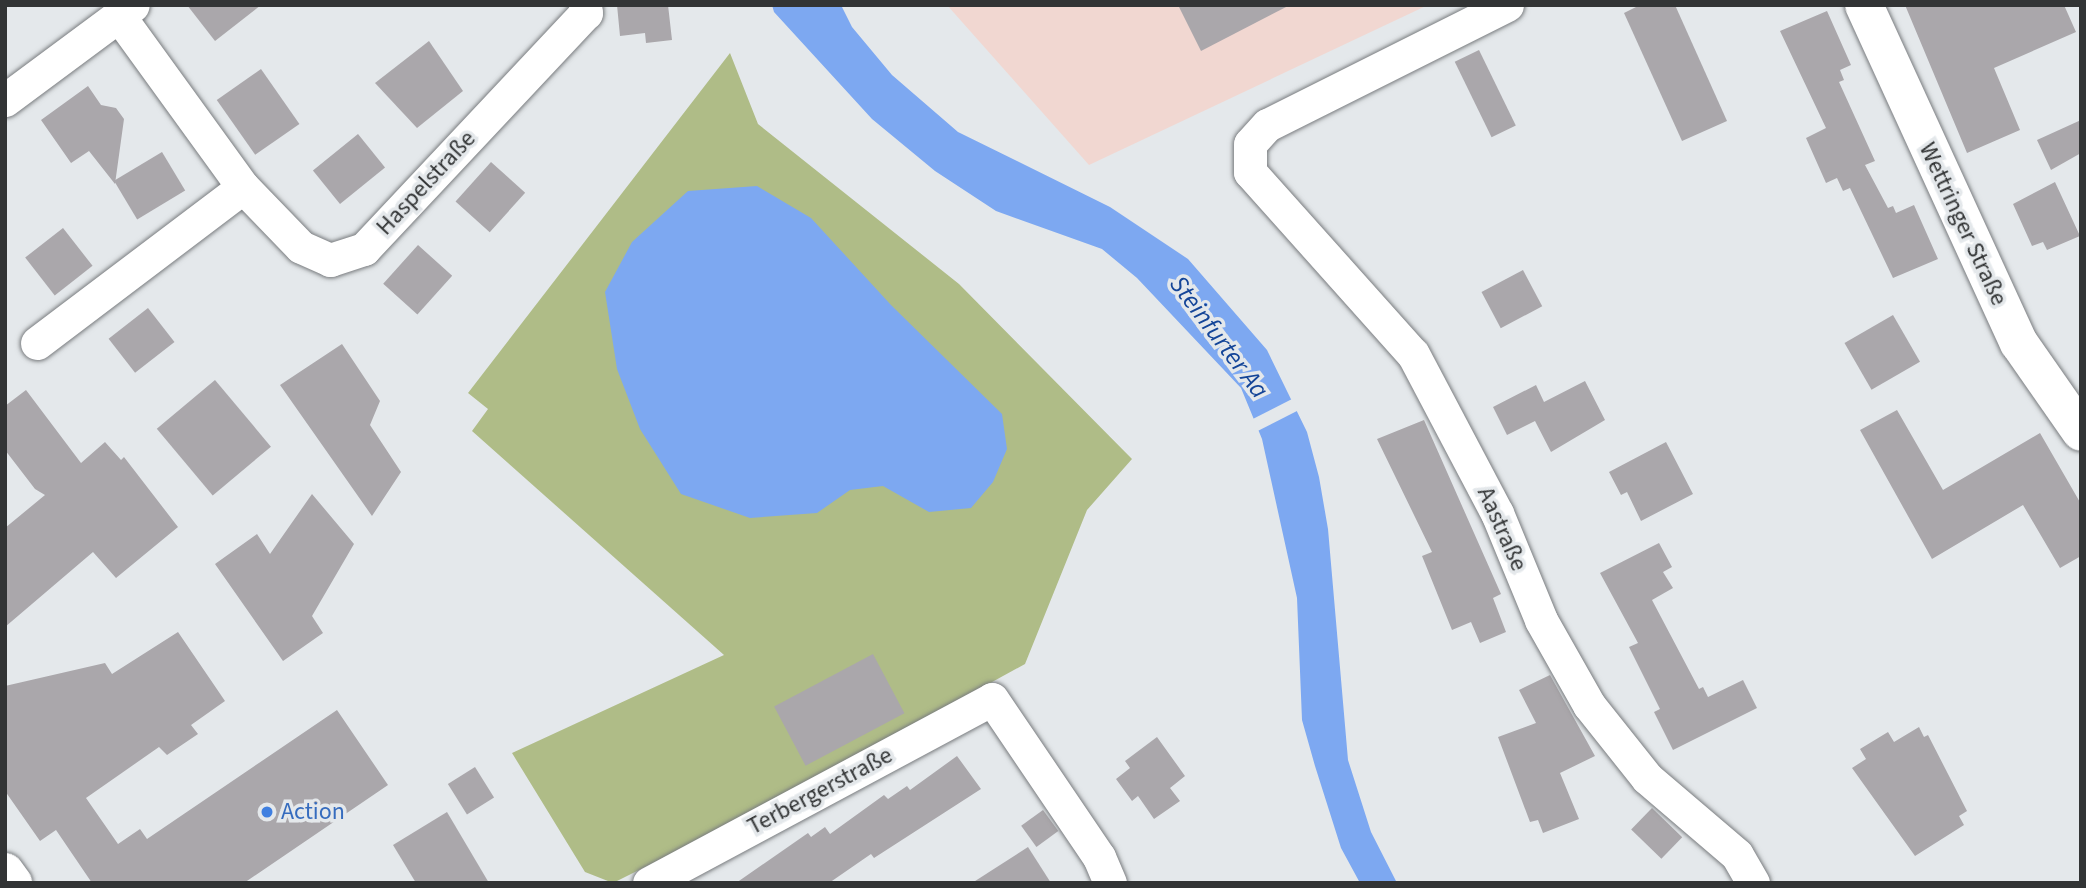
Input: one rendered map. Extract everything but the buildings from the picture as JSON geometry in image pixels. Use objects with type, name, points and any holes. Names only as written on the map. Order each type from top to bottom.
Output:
[{"type":"main road","name":"Wettringer Straße","points":[[1864,5],[2019,343],[2081,432]]},
{"type":"main road","points":[[5,872],[13,883]]},
{"type":"street","name":"Haspelstraße","points":[[126,11],[243,187],[301,247],[330,260],[364,250],[586,13],[585,5]]},
{"type":"street","name":"Aastraße","points":[[1507,5],[1267,125],[1250,145],[1251,172],[1413,354],[1497,513],[1541,620],[1589,705],[1647,778],[1737,855],[1753,883]]},
{"type":"street","points":[[5,100],[126,11]]},
{"type":"street","points":[[37,343],[243,187]]},
{"type":"street","name":"Terbergerstraße","points":[[649,883],[992,699],[1099,857],[1110,883]]},
{"type":"shaded area","points":[[947,5],[1428,5],[1089,165]]},
{"type":"green space","points":[[730,53],[758,124],[959,284],[1132,459],[1087,510],[1025,664],[761,809],[613,883],[585,872],[512,753],[724,655],[472,431],[488,409],[468,393]]},
{"type":"water","name":"Steinfurter Aa","points":[[772,5],[841,5],[852,27],[892,75],[958,132],[1110,207],[1188,259],[1267,350],[1307,432],[1319,477],[1328,529],[1348,760],[1371,832],[1397,883],[1360,883],[1341,848],[1315,766],[1302,720],[1297,598],[1262,439],[1241,388],[1137,278],[1102,249],[996,211],[935,171],[872,119],[774,12]]},
{"type":"water","points":[[757,186],[811,218],[891,305],[1002,414],[1007,449],[993,482],[971,508],[929,512],[883,486],[850,490],[817,513],[750,518],[681,494],[640,429],[617,369],[605,292],[632,242],[688,191]]},
{"type":"pier","points":[[1294,398],[1300,410],[1256,432],[1250,420]]},
{"type":"place","name":"Action","points":[[267,812]]}]
